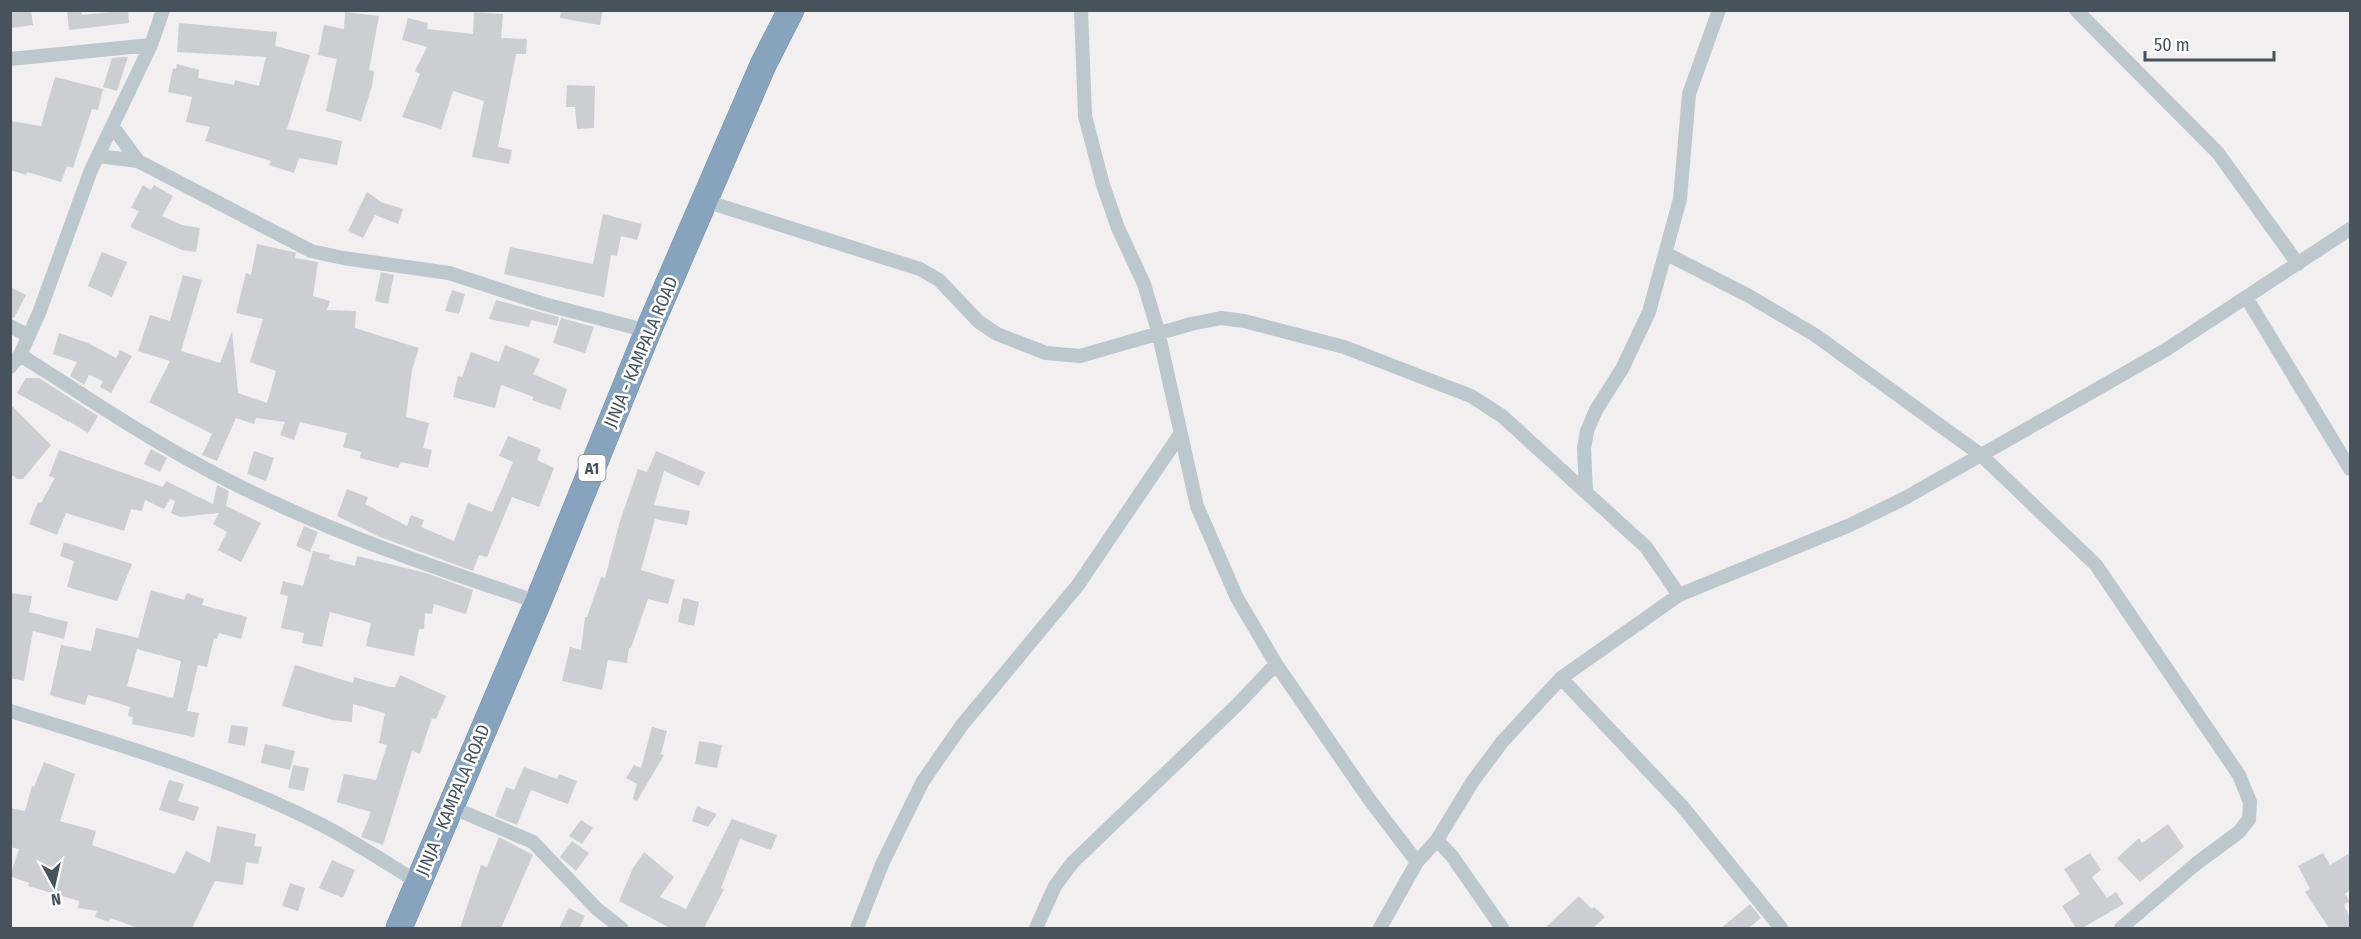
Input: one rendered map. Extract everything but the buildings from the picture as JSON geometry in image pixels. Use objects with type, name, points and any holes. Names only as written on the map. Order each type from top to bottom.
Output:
[{"type":"highway","name":"JINJA - KAMPALA ROAD","points":[[399,928],[449,806],[538,602],[648,331],[763,65],[791,10]]},
{"type":"street","points":[[10,367],[20,355],[29,336],[99,156],[151,45],[163,10]]},
{"type":"street","points":[[1081,10],[1085,116],[1103,184],[1118,228],[1144,284],[1158,332],[1179,436],[1197,506],[1237,598],[1276,664],[1369,799],[1417,862]]},
{"type":"street","points":[[1586,492],[1584,448],[1587,431],[1596,410],[1622,369],[1649,312],[1667,254],[1680,199],[1689,94],[1719,10]]},
{"type":"street","points":[[2076,10],[2218,153],[2298,264]]},
{"type":"street","points":[[10,59],[151,45]]},
{"type":"street","points":[[113,127],[138,161]]},
{"type":"street","points":[[99,156],[138,161],[311,251],[343,258],[449,273],[544,304],[648,331]]},
{"type":"street","points":[[705,201],[920,269],[939,280],[979,322],[998,334],[1046,353],[1080,356],[1158,332],[1221,318],[1271,327],[1344,347],[1470,396],[1502,416],[1646,547],[1679,595]]},
{"type":"street","points":[[1380,928],[1417,862],[1437,840],[1473,781],[1502,742],[1561,678],[1679,595],[1850,525],[2167,350],[2350,229]]},
{"type":"street","points":[[1667,254],[1749,296],[1815,335],[1982,454],[2096,565],[2239,775],[2250,802],[2249,819],[2238,832],[2197,863],[2121,928]]},
{"type":"street","points":[[2246,297],[2350,469]]},
{"type":"street","points":[[10,326],[29,336]]},
{"type":"street","points":[[20,355],[185,458],[267,499],[342,534],[398,556],[538,602]]},
{"type":"street","points":[[857,928],[882,862],[923,781],[962,725],[1078,585],[1179,436]]},
{"type":"street","points":[[1036,928],[1055,886],[1073,862],[1237,705],[1276,664]]},
{"type":"street","points":[[1561,678],[1682,806],[1781,928]]},
{"type":"street","points":[[10,711],[152,757],[274,802],[322,825],[418,883]]},
{"type":"street","points":[[449,806],[533,843],[597,909],[621,928]]},
{"type":"street","points":[[1437,840],[1452,856],[1502,928]]}]
